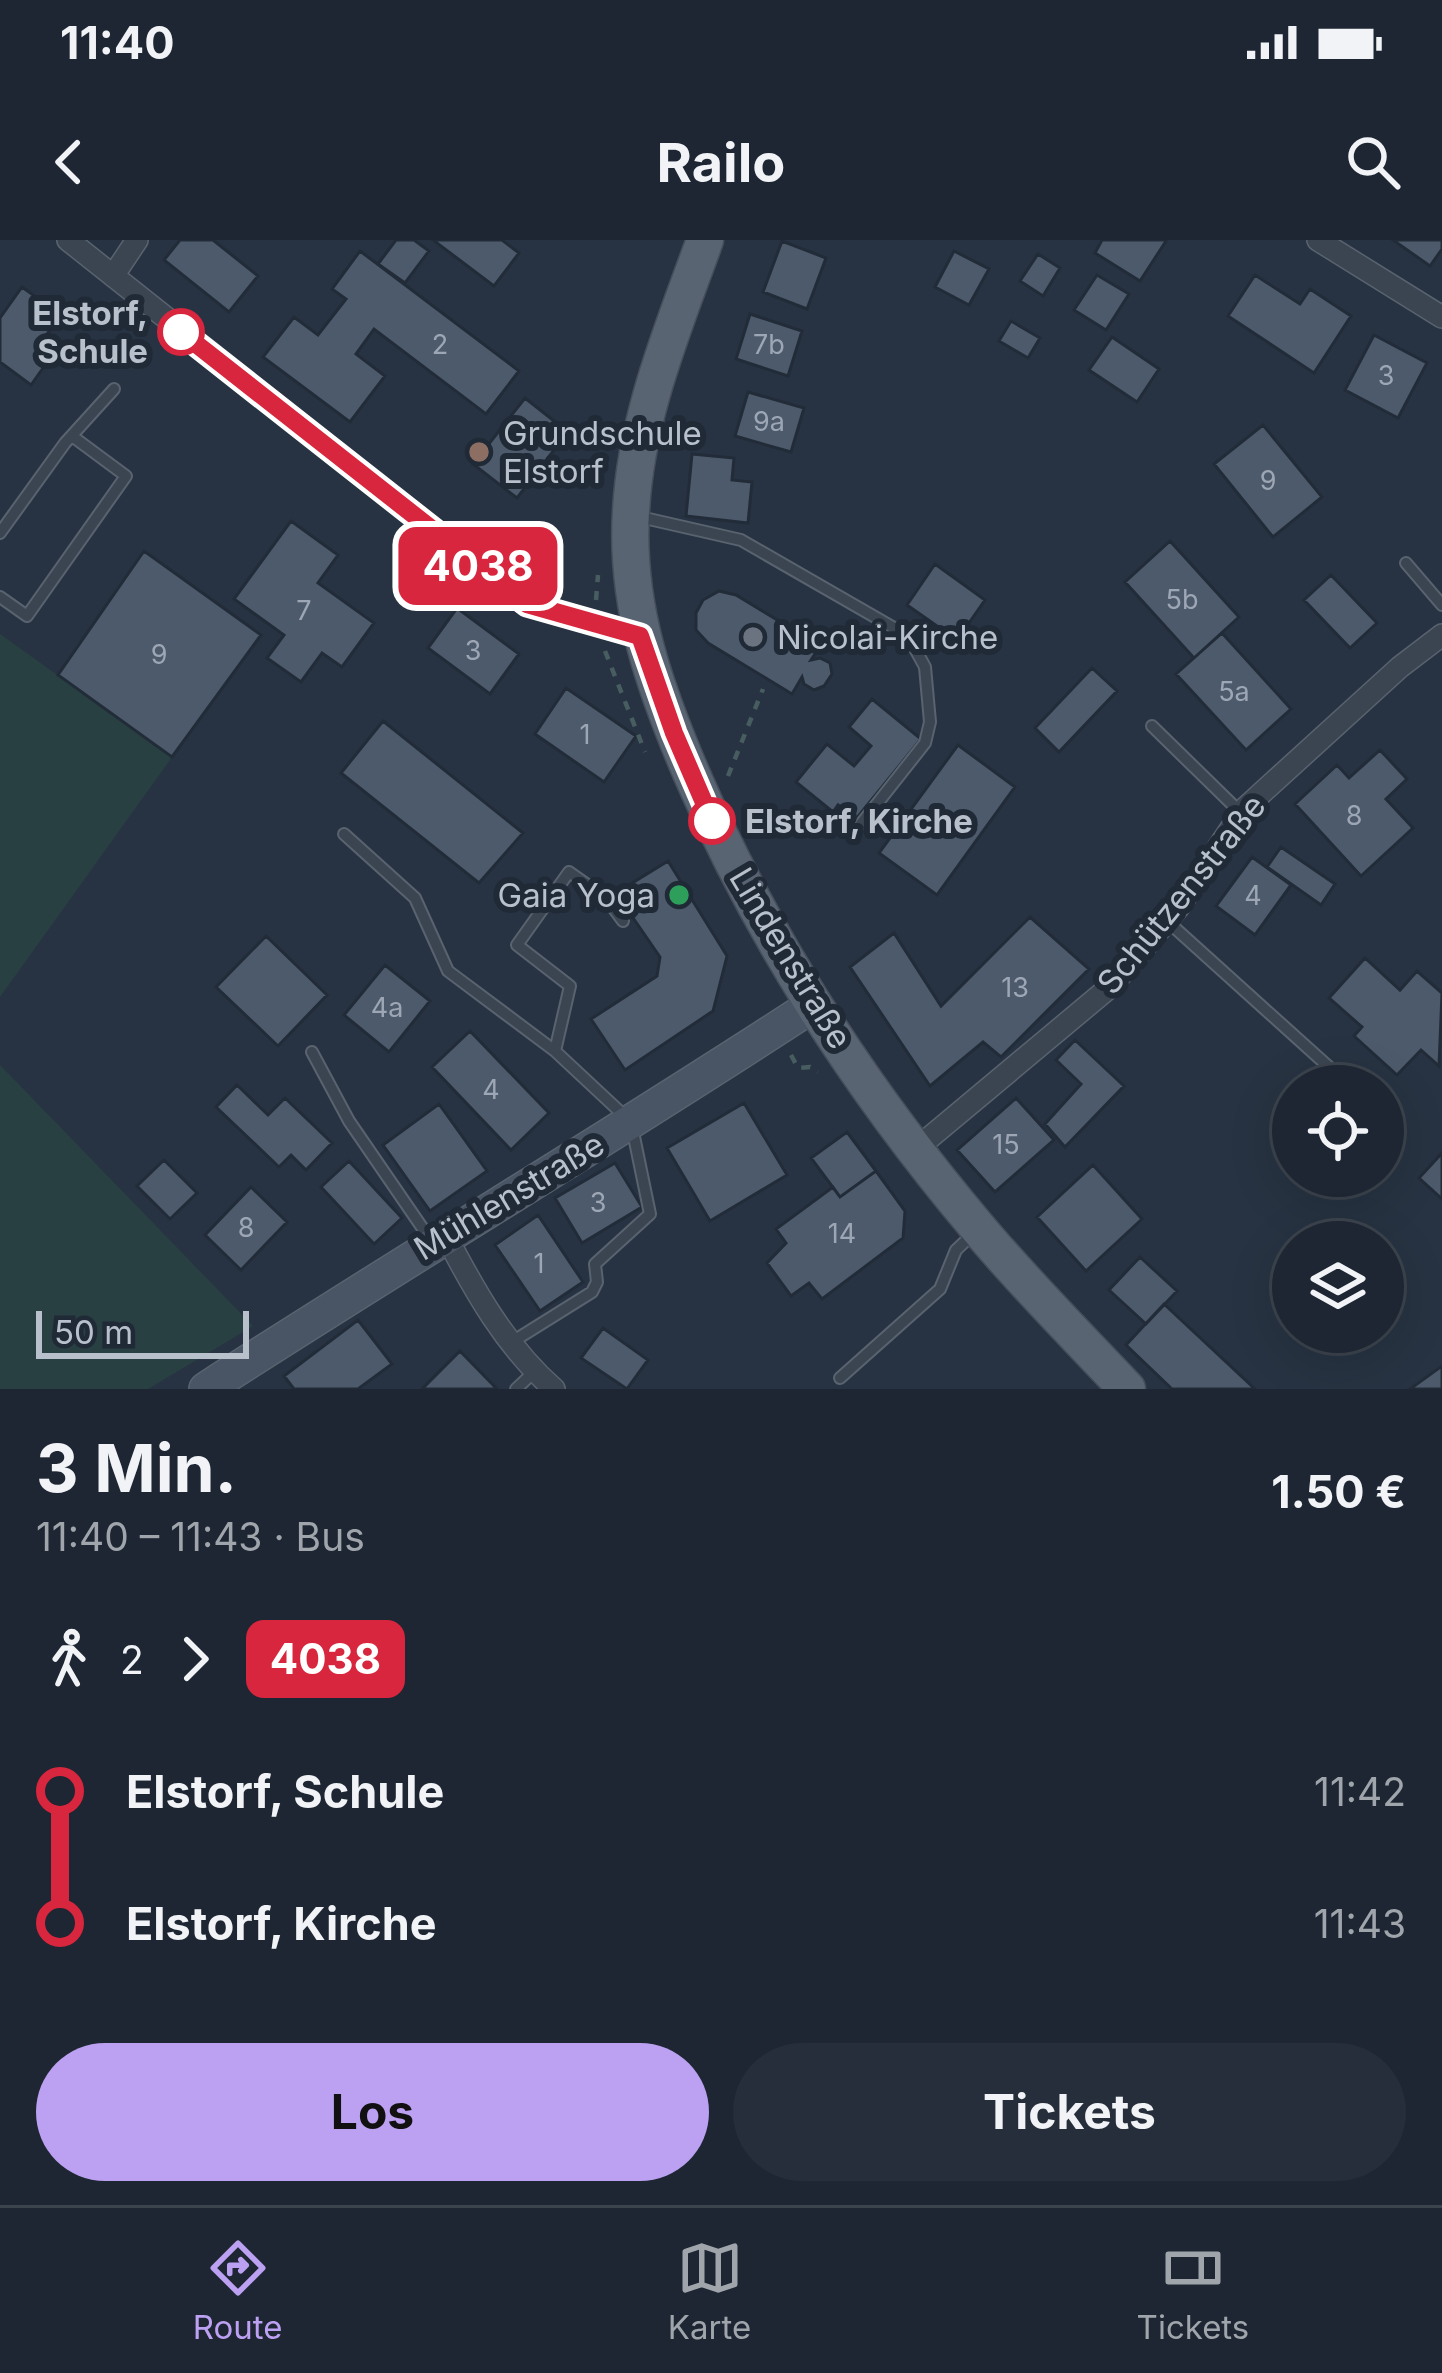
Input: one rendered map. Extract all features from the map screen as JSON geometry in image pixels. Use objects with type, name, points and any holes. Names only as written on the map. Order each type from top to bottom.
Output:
[{"type":"main road","name":"Lindenstraße","points":[[705,240],[649,397],[636,455],[630,515],[640,636],[674,733],[712,821],[813,1005],[978,1228],[1126,1389]]},
{"type":"main road","name":"Mühlenstraße","points":[[206,1389],[813,1005]]},
{"type":"street","points":[[68,240],[527,604],[640,636]]},
{"type":"street","points":[[113,277],[136,240]]},
{"type":"street","points":[[1318,240],[1442,317]]},
{"type":"street","name":"Schützenstraße","points":[[916,1149],[1103,994],[1166,920],[1241,813],[1400,667],[1442,635]]},
{"type":"street","points":[[439,1238],[512,1342],[554,1389]]},
{"type":"lane","points":[[0,533],[72,436],[115,389]]},
{"type":"lane","points":[[0,597],[27,616],[126,476],[72,436]]},
{"type":"lane","points":[[630,515],[741,540],[908,636],[925,667],[930,722],[925,743],[861,824]]},
{"type":"lane","points":[[1406,563],[1442,605]]},
{"type":"lane","points":[[1152,726],[1241,813]]},
{"type":"lane","points":[[344,834],[415,898],[448,971],[555,1051],[632,1122],[650,1214],[595,1264],[597,1282],[592,1292],[512,1342]]},
{"type":"lane","points":[[555,1051],[570,986],[517,945],[569,872],[606,898],[623,921]]},
{"type":"lane","points":[[1166,920],[1327,1065]]},
{"type":"lane","points":[[312,1052],[349,1120],[439,1238]]},
{"type":"lane","points":[[840,1378],[940,1289],[956,1250],[978,1228]]},
{"type":"lane","points":[[516,1389],[535,1372]]},
{"type":"path","points":[[712,821],[763,689]]},
{"type":"green space","points":[[0,634],[172,757],[0,997]]},
{"type":"green space","points":[[0,1065],[253,1326],[148,1389],[0,1389]]},
{"type":"building","points":[[180,240],[213,240],[258,276],[229,312],[164,260]]},
{"type":"building","points":[[396,240],[414,240],[429,251],[405,283],[378,264]]},
{"type":"building","points":[[433,240],[502,240],[519,253],[494,286]]},
{"type":"building","points":[[1102,240],[1166,241],[1140,281],[1095,253]]},
{"type":"building","points":[[1393,240],[1442,240],[1442,249],[1430,266]]},
{"type":"building","points":[[782,241],[826,258],[807,309],[763,292]]},
{"type":"building","points":[[360,251],[519,371],[486,414],[374,329],[356,354],[385,376],[350,422],[263,357],[294,317],[318,335],[346,299],[332,289]]},
{"type":"building","points":[[954,251],[989,269],[969,305],[935,287]]},
{"type":"building","points":[[1038,254],[1060,268],[1043,296],[1020,281]]},
{"type":"building","points":[[1097,275],[1129,294],[1106,330],[1074,310]]},
{"type":"building","points":[[1255,275],[1300,304],[1310,289],[1351,316],[1314,373],[1228,316]]},
{"type":"building","points":[[22,287],[61,315],[39,345],[53,354],[31,385],[0,362],[0,318]]},
{"type":"building","points":[[750,314],[802,331],[788,376],[736,359]]},
{"type":"building","points":[[1011,321],[1040,338],[1028,358],[999,341]]},
{"type":"building","points":[[1374,335],[1427,363],[1398,418],[1345,390]]},
{"type":"building","points":[[1112,337],[1159,369],[1137,402],[1089,370]]},
{"type":"building","points":[[748,392],[804,408],[791,452],[735,436]]},
{"type":"building","points":[[525,398],[568,432],[517,498],[473,464]]},
{"type":"building","points":[[1263,425],[1322,497],[1273,537],[1214,464]]},
{"type":"building","points":[[692,454],[734,458],[732,480],[752,482],[748,523],[686,516]]},
{"type":"building","points":[[291,521],[338,555],[318,583],[374,623],[342,667],[322,653],[301,682],[267,658],[284,635],[234,599]]},
{"type":"building","points":[[1170,541],[1239,617],[1194,658],[1125,582]]},
{"type":"building","points":[[144,551],[261,635],[172,757],[58,675]]},
{"type":"building","points":[[935,564],[985,600],[957,640],[907,605]]},
{"type":"building","points":[[1331,575],[1377,623],[1350,648],[1304,600]]},
{"type":"building","name":"Nicolai-Kirche","points":[[719,591],[736,595],[820,646],[811,660],[830,663],[832,674],[824,686],[814,690],[802,677],[792,694],[708,643],[696,630],[696,613],[703,600]]},
{"type":"building","points":[[457,608],[519,654],[490,694],[428,648]]},
{"type":"building","points":[[1222,633],[1291,709],[1246,750],[1176,674]]},
{"type":"building","points":[[1092,668],[1117,691],[1059,752],[1035,728]]},
{"type":"building","points":[[566,688],[636,736],[604,782],[535,734]]},
{"type":"building","points":[[872,699],[921,739],[856,819],[838,805],[833,812],[796,782],[827,744],[854,766],[871,746],[849,727]]},
{"type":"building","points":[[383,721],[523,833],[479,883],[341,773]]},
{"type":"building","points":[[958,745],[1015,787],[937,895],[879,853]]},
{"type":"building","points":[[1380,750],[1407,779],[1386,799],[1413,828],[1361,876],[1295,804],[1337,765],[1349,778]]},
{"type":"building","points":[[1281,847],[1335,884],[1321,905],[1267,867]]},
{"type":"building","points":[[1252,857],[1291,885],[1255,935],[1216,906]]},
{"type":"building","points":[[668,861],[727,956],[713,1011],[625,1070],[591,1019],[657,976],[660,957],[616,893]]},
{"type":"building","points":[[1030,917],[1089,969],[1001,1057],[983,1042],[930,1086],[850,967],[894,933],[941,1006]]},
{"type":"building","points":[[266,936],[327,995],[278,1046],[216,987]]},
{"type":"building","points":[[1365,958],[1400,990],[1417,971],[1442,993],[1439,1066],[1421,1050],[1404,1068],[1386,1065],[1354,1036],[1362,1027],[1329,998]]},
{"type":"building","points":[[385,965],[430,1001],[389,1052],[344,1015]]},
{"type":"building","points":[[470,1031],[549,1113],[511,1150],[432,1067]]},
{"type":"building","points":[[1075,1040],[1124,1086],[1065,1147],[1045,1124],[1081,1084],[1056,1060]]},
{"type":"building","points":[[237,1085],[268,1115],[285,1098],[332,1143],[306,1170],[291,1155],[279,1167],[216,1107]]},
{"type":"building","points":[[1016,1098],[1054,1140],[995,1192],[957,1150]]},
{"type":"building","points":[[744,1103],[787,1175],[710,1221],[667,1148]]},
{"type":"building","points":[[439,1104],[487,1171],[430,1211],[383,1145]]},
{"type":"building","points":[[847,1132],[876,1171],[840,1197],[811,1158]]},
{"type":"building","points":[[1442,1153],[1442,1199],[1419,1178]]},
{"type":"building","points":[[164,1160],[197,1193],[170,1219],[137,1186]]},
{"type":"building","points":[[349,1161],[402,1218],[374,1244],[321,1187]]},
{"type":"building","points":[[615,1163],[642,1207],[582,1243],[555,1198]]},
{"type":"building","points":[[1093,1165],[1142,1219],[1086,1271],[1037,1217]]},
{"type":"building","points":[[876,1171],[905,1211],[903,1238],[822,1299],[809,1283],[791,1296],[767,1263],[786,1243],[776,1229],[833,1187],[840,1197]]},
{"type":"building","points":[[251,1187],[287,1222],[241,1270],[205,1235]]},
{"type":"building","points":[[538,1215],[583,1282],[540,1311],[495,1245]]},
{"type":"building","points":[[1140,1257],[1177,1291],[1146,1324],[1109,1290]]},
{"type":"building","points":[[1164,1304],[1255,1389],[1172,1389],[1126,1345]]},
{"type":"building","points":[[358,1320],[392,1364],[358,1389],[294,1389],[284,1376]]},
{"type":"building","points":[[603,1328],[648,1360],[627,1389],[581,1358]]},
{"type":"building","points":[[460,1351],[497,1389],[422,1389]]},
{"type":"building","points":[[1442,1366],[1442,1389],[1410,1389]]},
{"type":"bus line","name":"4038","points":[[181,332],[527,604],[640,636],[712,821]]},
{"type":"place","name":"Elstorf, Schule","points":[[181,332]]},
{"type":"place","name":"Grundschule Elstorf","points":[[479,452]]},
{"type":"place","name":"Nicolai-Kirche","points":[[753,637]]},
{"type":"place","name":"Elstorf, Kirche","points":[[712,821]]},
{"type":"place","name":"Gaia Yoga","points":[[679,895]]}]
